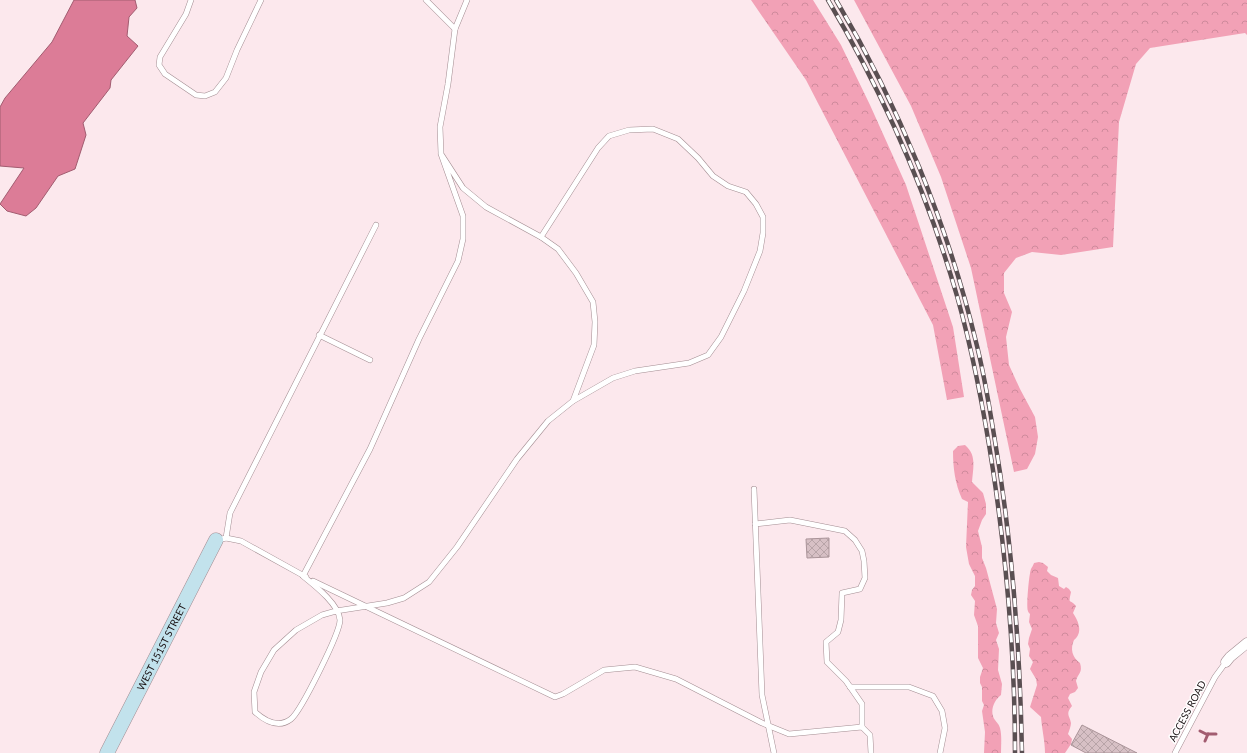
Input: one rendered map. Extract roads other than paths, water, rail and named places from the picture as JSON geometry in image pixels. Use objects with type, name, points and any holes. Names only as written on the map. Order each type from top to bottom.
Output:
[{"type":"street","name":"WEST 151ST STREET","points":[[107,753],[221,539]]},
{"type":"street","points":[[1226,662],[1247,643]]},
{"type":"lane","points":[[191,0],[186,14],[160,57],[159,65],[165,74],[196,95],[205,96],[215,92],[226,78],[237,50],[261,0]]},
{"type":"lane","points":[[426,0],[455,29]]},
{"type":"lane","points":[[303,576],[370,449],[419,339],[458,261],[463,239],[463,216],[441,154],[440,126],[448,84],[455,29],[467,0]]},
{"type":"lane","points":[[303,576],[328,597],[336,611],[340,620],[337,633],[303,704],[291,719],[280,724],[265,721],[256,712],[254,692],[261,672],[274,650],[296,630],[322,615],[336,611],[387,603],[404,598],[429,582],[457,547],[517,459],[548,421],[573,401],[613,378],[635,371],[689,363],[708,355],[721,337],[744,291],[760,251],[763,233],[763,217],[756,204],[746,192],[728,186],[713,176],[698,158],[678,139],[653,129],[629,130],[609,136],[598,148],[541,237]]},
{"type":"lane","points":[[441,154],[463,188],[486,207],[541,237],[558,249],[576,273],[593,302],[595,322],[594,345],[573,401]]},
{"type":"lane","points":[[376,225],[230,512],[221,539],[241,541],[303,576],[554,697],[563,694],[604,670],[635,667],[676,679],[789,734],[862,727]]},
{"type":"lane","points":[[319,336],[370,360]]},
{"type":"lane","points":[[754,489],[762,695],[774,753]]},
{"type":"lane","points":[[755,524],[790,520],[845,531],[855,540],[862,551],[865,578],[860,589],[842,593],[841,620],[838,632],[826,642],[827,662],[846,681],[862,704],[862,727],[870,735],[871,753]]},
{"type":"lane","name":"ACCESS ROAD","points":[[1175,753],[1215,677],[1226,662]]},
{"type":"lane","points":[[850,687],[909,687],[933,696],[942,711],[945,728],[940,753]]},
{"type":"waterway","points":[[1200,731],[1206,734],[1216,734]]},
{"type":"waterway","points":[[1205,741],[1208,734]]},
{"type":"railway","points":[[828,0],[885,107],[918,181],[945,257],[963,317],[978,382],[986,426],[1002,541],[1012,646],[1015,753]]},
{"type":"railway","points":[[836,0],[880,81],[919,166],[951,254],[976,342],[984,377],[1006,514],[1017,633],[1022,753]]}]
